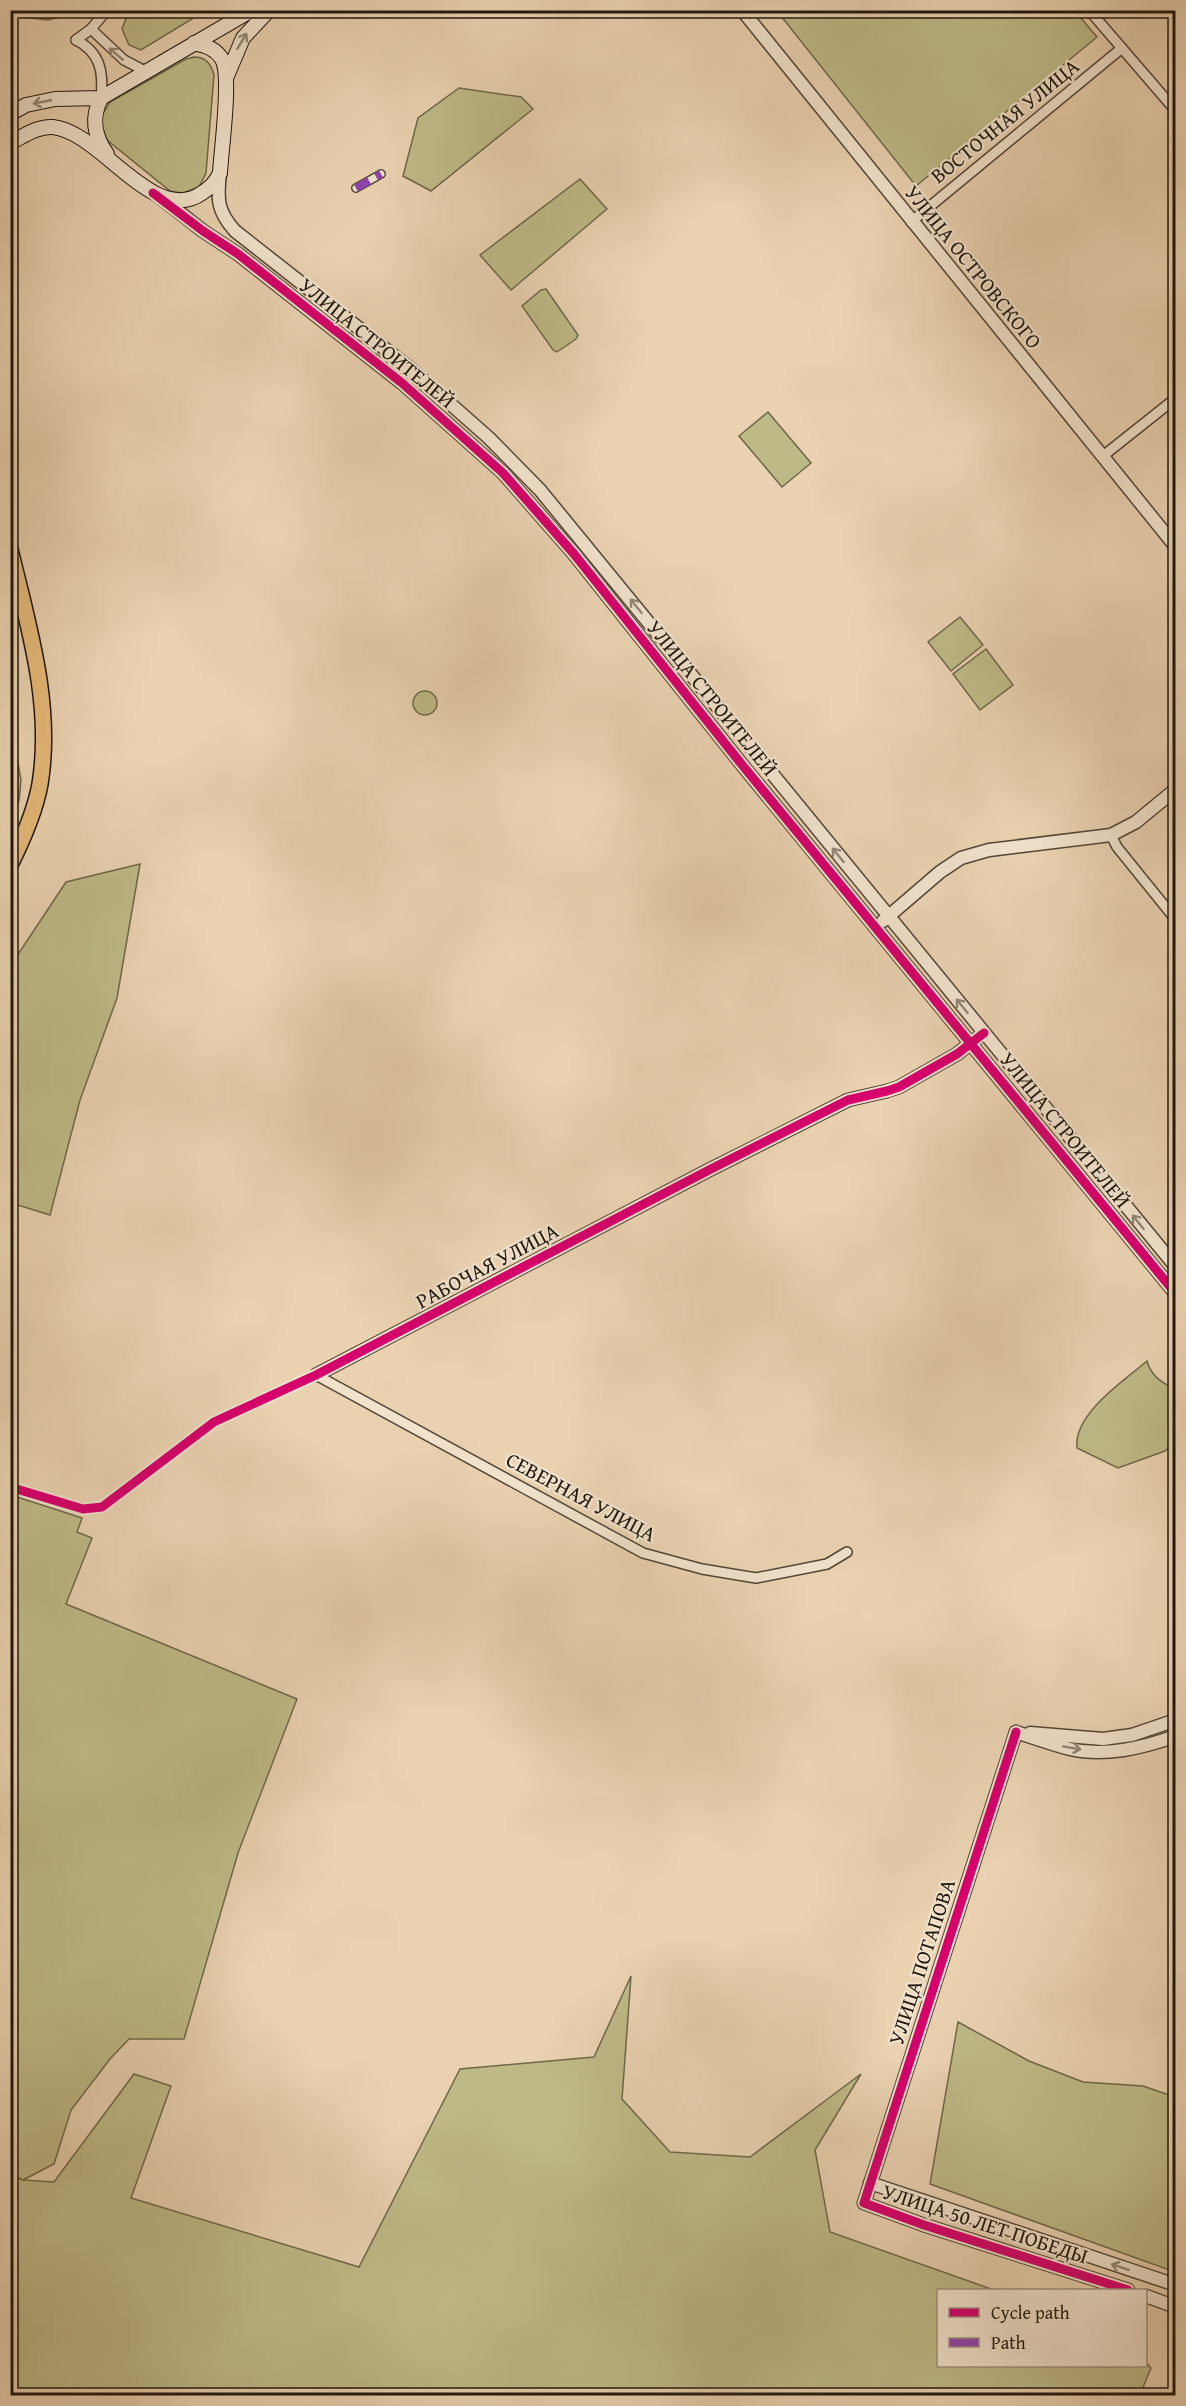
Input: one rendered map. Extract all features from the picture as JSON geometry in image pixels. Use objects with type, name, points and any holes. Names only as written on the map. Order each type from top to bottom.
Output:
[{"type":"main road","points":[[10,114],[26,105],[55,99],[101,98],[252,10]]},
{"type":"main road","points":[[226,78],[243,38],[268,10]]},
{"type":"main road","points":[[10,143],[39,128],[55,127],[73,134],[153,193],[171,201],[187,201],[212,186],[220,173],[226,78],[224,62],[216,52],[209,47],[194,43]]},
{"type":"main road","points":[[101,98],[94,116],[97,138],[113,163]]},
{"type":"main road","points":[[10,549],[39,679],[44,740],[35,804],[10,866]]},
{"type":"street","points":[[101,98],[103,82],[95,54],[87,45],[76,40],[91,29],[107,10]]},
{"type":"street","name":"УЛИЦА ОСТРОВСКОГО","points":[[742,10],[911,222],[1176,547]]},
{"type":"street","points":[[1089,10],[1176,111]]},
{"type":"street","points":[[91,29],[124,60],[147,72]]},
{"type":"street","name":"ВОСТОЧНАЯ УЛИЦА","points":[[911,222],[1122,48]]},
{"type":"street","name":"УЛИЦА СТРОИТЕЛЕЙ","points":[[220,173],[218,198],[220,208],[224,219],[235,231],[412,370],[489,438],[540,490],[1176,1269]]},
{"type":"street","points":[[356,188],[381,174]]},
{"type":"street","name":"УЛИЦА СТРОИТЕЛЕЙ","points":[[153,193],[238,254],[402,383],[503,473],[574,554],[875,927],[1176,1293]]},
{"type":"street","points":[[1103,456],[1176,398]]},
{"type":"street","points":[[875,927],[940,872],[961,858],[989,850],[1111,836],[1136,822],[1176,789]]},
{"type":"street","points":[[1111,836],[1176,920]]},
{"type":"street","name":"РАБОЧАЯ УЛИЦА","points":[[10,1487],[83,1509],[102,1507],[214,1422],[316,1375],[719,1164],[848,1100],[899,1086],[949,1059],[984,1033]]},
{"type":"street","points":[[1165,1281],[1176,1269]]},
{"type":"street","name":"СЕВЕРНАЯ УЛИЦА","points":[[316,1375],[643,1553],[702,1569],[756,1578],[827,1564],[847,1552]]},
{"type":"street","points":[[1016,1732],[1054,1733],[1103,1739],[1132,1735],[1176,1720]]},
{"type":"street","points":[[1016,1732],[1072,1749],[1108,1752],[1134,1748],[1176,1736]]},
{"type":"street","name":"УЛИЦА ПОТАПОВА","points":[[864,2203],[1016,1732]]},
{"type":"street","name":"УЛИЦА 50 ЛЕТ ПОБЕДЫ","points":[[870,2183],[1176,2285]]},
{"type":"street","name":"УЛИЦА 50 ЛЕТ ПОБЕДЫ","points":[[864,2203],[924,2225],[1125,2289]]},
{"type":"street","points":[[1147,2296],[1176,2307]]},
{"type":"shaded area","points":[[129,10],[205,11],[141,50],[129,45],[122,29]]},
{"type":"shaded area","points":[[19,11],[83,11],[48,20],[22,17]]},
{"type":"shaded area","points":[[777,11],[1075,11],[1097,37],[916,186]]},
{"type":"shaded area","points":[[202,58],[207,62],[214,75],[206,173],[199,187],[183,193],[170,191],[107,140],[102,126],[102,115],[110,102],[186,59]]},
{"type":"shaded area","points":[[459,88],[521,97],[533,109],[431,191],[403,176],[418,118]]},
{"type":"shaded area","points":[[580,179],[607,209],[511,290],[480,255]]},
{"type":"shaded area","points":[[546,289],[578,335],[576,339],[557,352],[553,350],[522,306],[541,290]]},
{"type":"shaded area","points":[[768,412],[811,463],[782,487],[739,436]]},
{"type":"shaded area","points":[[960,617],[983,645],[951,671],[928,642]]},
{"type":"shaded area","points":[[986,649],[1013,685],[980,710],[953,674]]},
{"type":"shaded area","points":[[425,691],[433,695],[437,703],[433,711],[425,715],[417,711],[413,703],[417,695]]},
{"type":"shaded area","points":[[11,724],[21,780],[19,801],[11,814]]},
{"type":"shaded area","points":[[140,864],[117,998],[80,1100],[50,1215],[11,1203],[11,965],[66,882]]},
{"type":"shaded area","points":[[1147,1361],[1151,1371],[1158,1378],[1175,1389],[1175,1442],[1165,1451],[1118,1468],[1077,1448],[1078,1435],[1091,1411],[1114,1388]]},
{"type":"shaded area","points":[[11,1495],[82,1518],[77,1532],[92,1538],[66,1604],[297,1699],[238,1853],[184,2039],[129,2039],[110,2059],[71,2110],[54,2164],[23,2180],[54,2182],[134,2074],[171,2086],[131,2198],[359,2267],[460,2069],[594,2057],[631,1976],[622,2099],[670,2152],[750,2157],[861,2074],[815,2150],[830,2232],[991,2289],[937,2289],[937,2367],[1147,2367],[1147,2363],[1151,2368],[1140,2395],[11,2395],[11,2179],[21,2179],[10,2172]]},
{"type":"shaded area","points":[[958,2022],[1029,2061],[1083,2082],[1143,2086],[1175,2097],[1175,2272],[930,2184]]},
{"type":"marked path","points":[[356,188],[381,174]]},
{"type":"cycle path","points":[[153,193],[238,254],[402,383],[503,473],[574,554],[743,766],[1176,1294]]},
{"type":"cycle path","points":[[10,1487],[83,1509],[102,1507],[214,1422],[316,1375],[848,1100],[899,1087],[957,1054],[984,1033]]},
{"type":"cycle path","points":[[1016,1732],[864,2203],[924,2225],[1125,2289]]}]
